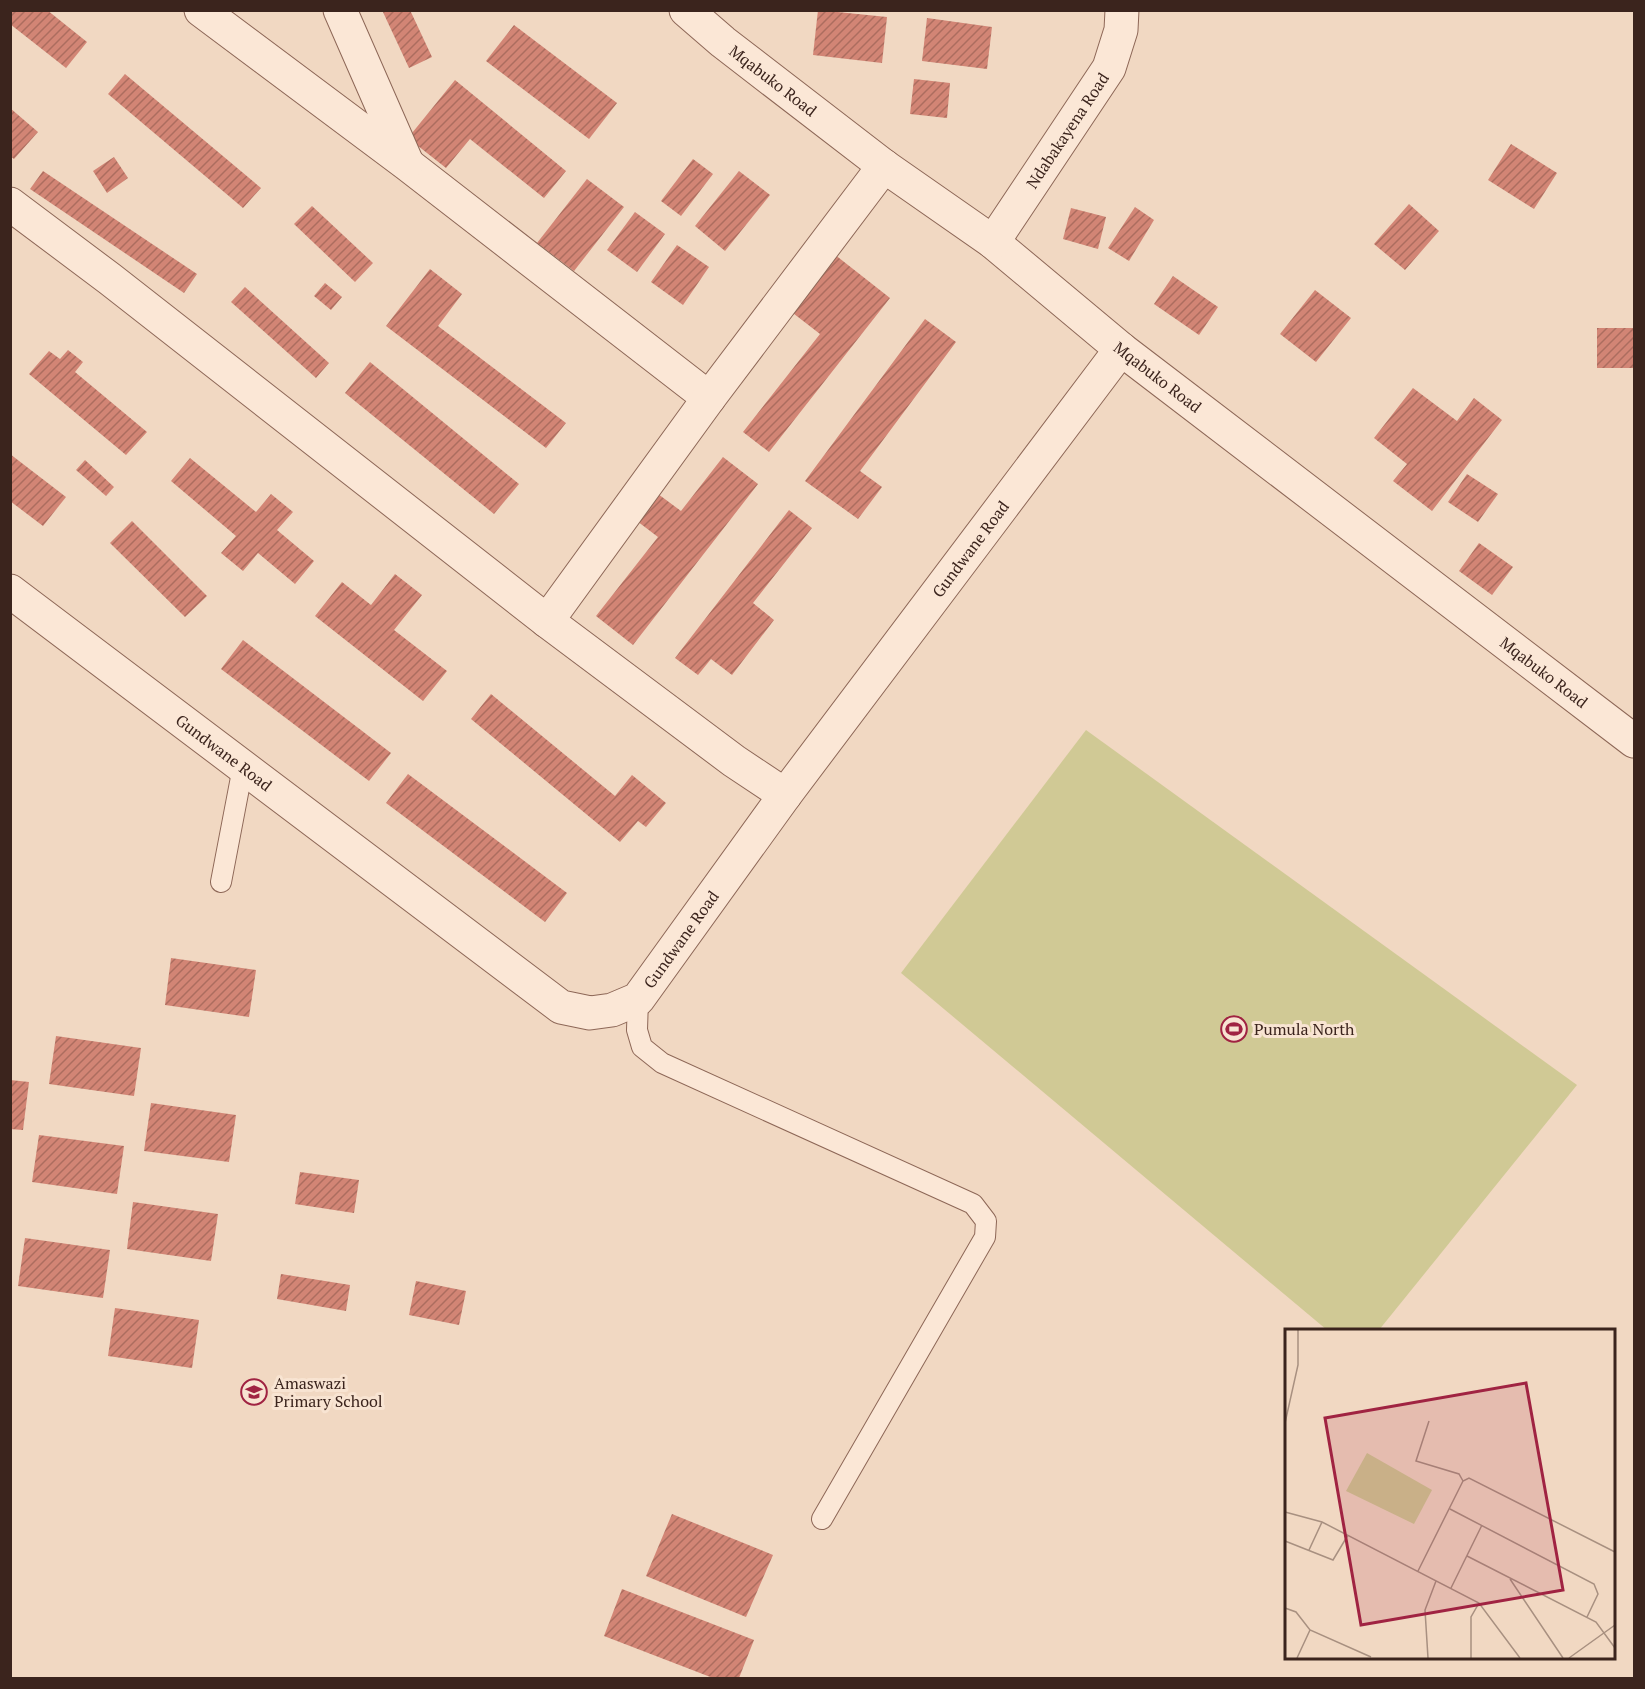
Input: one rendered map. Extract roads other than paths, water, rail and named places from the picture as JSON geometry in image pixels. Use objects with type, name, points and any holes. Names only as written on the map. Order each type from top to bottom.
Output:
[{"type":"street","points":[[201,10],[407,164],[709,398]]},
{"type":"street","points":[[340,10],[407,164]]},
{"type":"street","name":"Mqabuko Road","points":[[686,10],[723,42],[884,166],[993,243],[1122,349],[1632,735]]},
{"type":"street","name":"Ndabakayena Road","points":[[993,243],[1109,68],[1121,30],[1122,10]]},
{"type":"street","points":[[547,621],[709,398],[884,166]]},
{"type":"street","points":[[10,204],[110,279],[547,621],[734,761],[785,795]]},
{"type":"street","name":"Gundwane Road","points":[[10,591],[561,1007],[590,1013],[612,1010],[638,999],[785,795],[1122,349]]},
{"type":"lane","points":[[221,882],[243,767]]},
{"type":"lane","points":[[638,999],[637,1030],[642,1047],[662,1063],[974,1204],[986,1221],[985,1237],[822,1519]]},
{"type":"place","name":"Pumula North","points":[[1234,1029]]},
{"type":"place","name":"Amaswazi Primary School","points":[[254,1392]]}]
